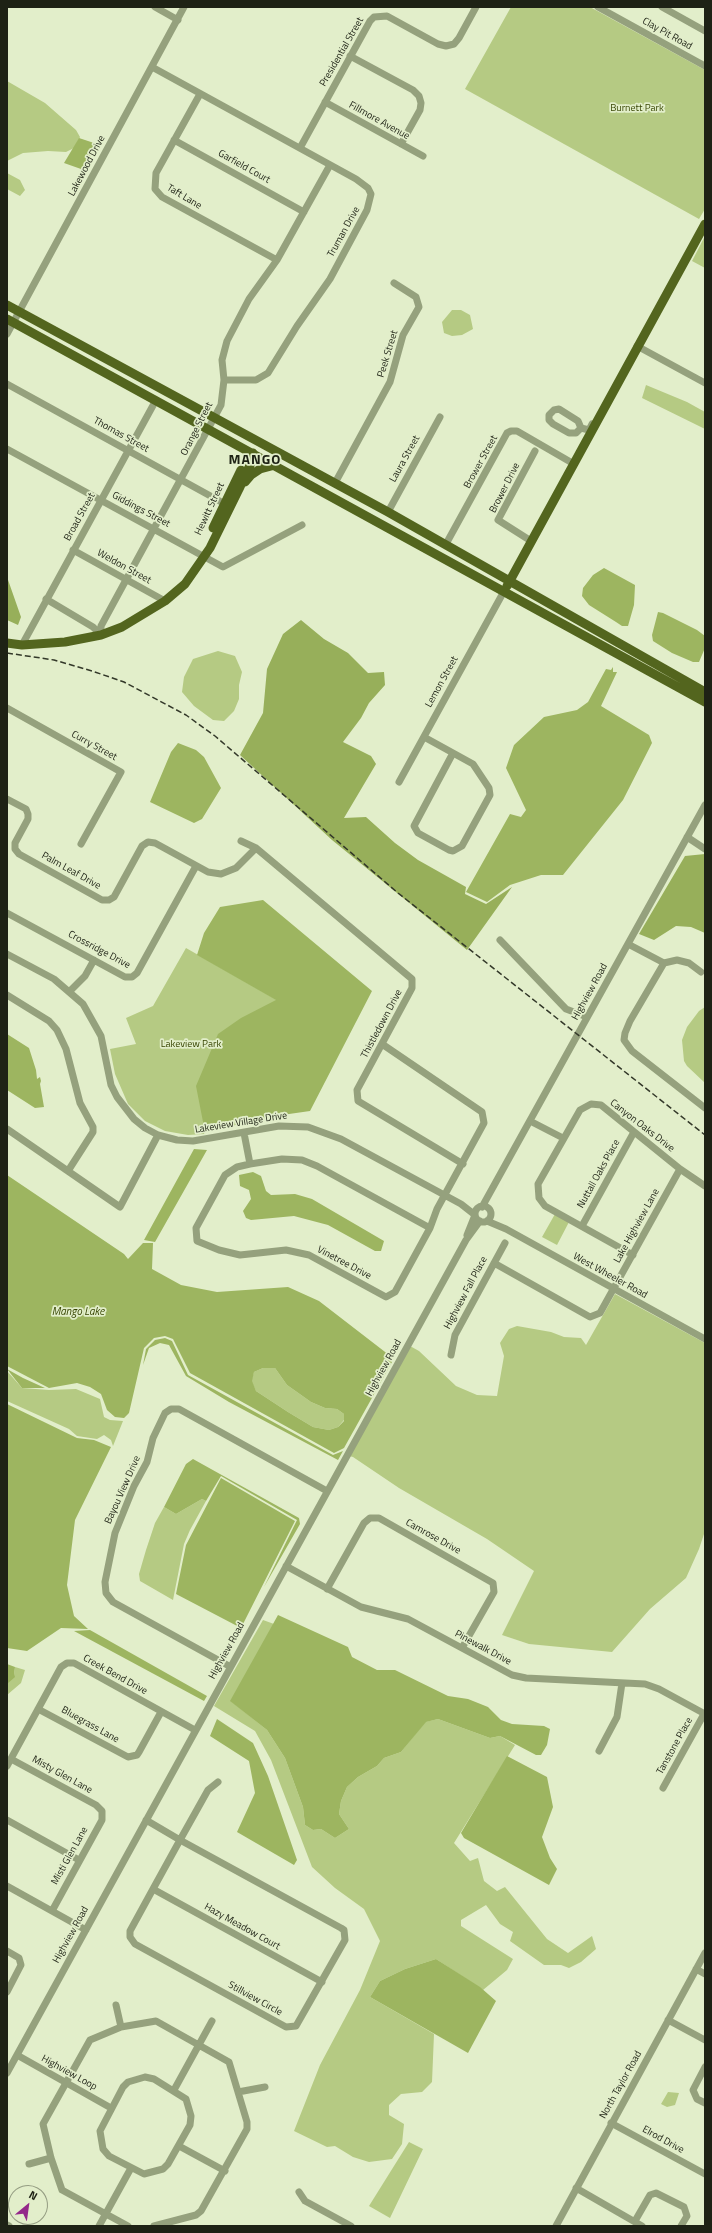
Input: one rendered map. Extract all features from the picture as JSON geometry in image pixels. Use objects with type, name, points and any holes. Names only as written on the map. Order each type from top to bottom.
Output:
[{"type":"main road","points":[[503,593],[705,224]]},
{"type":"main road","points":[[7,305],[446,544],[705,692]]},
{"type":"main road","points":[[10,320],[331,496],[503,593],[705,702]]},
{"type":"main road","name":"Hewitt Street","points":[[203,555],[204,547],[246,461],[260,442]]},
{"type":"main road","name":"Hewitt Street","points":[[7,643],[22,645],[65,642],[101,636],[122,627],[165,601],[185,584],[203,555],[210,548],[251,463],[253,453]]},
{"type":"main road","points":[[239,489],[255,472],[270,465],[275,465]]},
{"type":"main road","points":[[331,496],[341,496],[372,512],[382,514],[388,512]]},
{"type":"street","points":[[155,7],[178,20]]},
{"type":"street","name":"Lakewood Drive","points":[[7,334],[10,320],[19,312],[184,7]]},
{"type":"street","name":"Presidential Street","points":[[300,148],[350,56],[370,21],[374,17],[387,16],[438,44],[446,46],[454,44],[459,38],[476,7]]},
{"type":"street","name":"Clay Pit Road","points":[[598,7],[705,66]]},
{"type":"street","points":[[662,7],[670,9],[705,31]]},
{"type":"street","points":[[350,56],[413,90],[418,96],[421,103],[420,110],[401,144]]},
{"type":"street","name":"Truman Drive","points":[[152,67],[330,164],[368,188],[371,194],[367,210],[330,279],[297,326],[268,374],[256,380],[224,380]]},
{"type":"street","name":"Taft Lane","points":[[200,94],[156,173],[154,181],[155,189],[162,197],[277,260]]},
{"type":"street","name":"Fillmore Avenue","points":[[325,102],[423,156]]},
{"type":"street","name":"Garfield Court","points":[[174,140],[304,212]]},
{"type":"street","name":"Orange Street","points":[[101,636],[101,626],[182,480],[221,405],[224,380],[222,360],[227,341],[250,299],[277,260],[330,164]]},
{"type":"street","name":"Peek Street","points":[[335,483],[390,382],[403,335],[419,307],[416,297],[394,282]]},
{"type":"street","points":[[587,439],[580,430],[589,430],[630,355],[636,348],[705,383]]},
{"type":"street","name":"Thomas Street","points":[[7,384],[225,504]]},
{"type":"street","name":"Broad Street","points":[[22,645],[156,400]]},
{"type":"street","name":"Laura Street","points":[[388,512],[440,416]]},
{"type":"street","name":"Brower Street","points":[[446,544],[508,433],[511,431],[517,431],[574,464]]},
{"type":"street","name":"Giddings Street","points":[[7,449],[155,528],[223,567],[302,525]]},
{"type":"street","name":"Brower Drive","points":[[531,541],[498,520],[535,451]]},
{"type":"street","name":"Weldon Street","points":[[73,550],[165,601]]},
{"type":"street","name":"Lemon Street","points":[[399,782],[503,593]]},
{"type":"street","points":[[46,600],[93,627],[101,636]]},
{"type":"street","name":"Curry Street","points":[[7,708],[121,772],[81,844]]},
{"type":"street","points":[[424,737],[453,753],[478,768],[489,788],[490,795],[462,846],[453,851],[418,833],[414,826],[453,753]]},
{"type":"street","name":"Palm Leaf Drive","points":[[7,799],[26,809],[28,814],[28,819],[15,843],[15,850],[19,854],[102,900],[109,900],[114,897],[142,846],[148,842],[155,843],[208,872],[229,872],[236,868],[256,848]]},
{"type":"street","name":"Highview Road","points":[[7,2073],[196,1730],[229,1666],[479,1218],[481,1207],[493,1189],[705,805]]},
{"type":"street","points":[[687,837],[705,849]]},
{"type":"street","name":"Thistledown Drive","points":[[241,841],[256,848],[412,979],[412,988],[357,1090],[358,1101],[463,1164]]},
{"type":"street","name":"Crossridge Drive","points":[[7,913],[125,977],[132,977],[137,973],[196,866]]},
{"type":"street","points":[[500,940],[566,1009],[588,1017]]},
{"type":"street","points":[[628,944],[664,963],[677,960],[689,963],[701,972]]},
{"type":"street","name":"Lakeview Village Drive","points":[[7,954],[54,979],[70,991],[83,1004],[101,1036],[111,1084],[117,1097],[134,1119],[158,1135],[177,1140],[193,1141],[285,1126],[308,1127],[320,1130],[342,1139],[461,1204],[479,1218]]},
{"type":"street","points":[[70,991],[85,976],[94,960]]},
{"type":"street","points":[[664,963],[630,1021],[624,1033],[624,1040],[632,1051],[705,1108]]},
{"type":"street","points":[[7,996],[48,1021],[57,1030],[66,1049],[80,1104],[93,1127],[93,1132],[68,1171]]},
{"type":"street","name":"Vinetree Drive","points":[[382,1044],[482,1112],[484,1124],[430,1228],[395,1292],[386,1297],[308,1255],[286,1250],[240,1255],[219,1250],[197,1241],[196,1228],[225,1176],[237,1167],[282,1159],[302,1160],[318,1166],[430,1228]]},
{"type":"street","name":"Canyon Oaks Drive","points":[[634,1255],[546,1206],[537,1193],[538,1184],[580,1110],[591,1104],[601,1106],[680,1169],[705,1186]]},
{"type":"street","points":[[530,1121],[563,1138]]},
{"type":"street","points":[[7,1129],[120,1207],[158,1135]]},
{"type":"street","points":[[244,1132],[250,1164]]},
{"type":"street","name":"Nuttall Oaks Place","points":[[582,1226],[634,1132]]},
{"type":"street","name":"Lake Highview Lane","points":[[494,1263],[590,1317],[600,1313],[634,1255],[680,1169]]},
{"type":"street","name":"Highview Road","points":[[479,1218],[490,1217],[493,1189]]},
{"type":"street","name":"Lakeview Village Drive","points":[[461,1204],[481,1207]]},
{"type":"street","name":"West Wheeler Road","points":[[481,1207],[490,1211],[506,1229]]},
{"type":"street","name":"West Wheeler Road","points":[[479,1218],[506,1229],[705,1339]]},
{"type":"street","name":"Highview Fall Place","points":[[451,1355],[455,1335],[505,1243]]},
{"type":"street","name":"Bayou View Drive","points":[[229,1666],[113,1602],[106,1593],[105,1582],[115,1533],[131,1493],[148,1462],[152,1438],[165,1413],[170,1408],[179,1409],[327,1491]]},
{"type":"street","name":"Camrose Drive","points":[[327,1589],[364,1523],[370,1518],[379,1518],[493,1582],[494,1592],[462,1648]]},
{"type":"street","name":"Pinewalk Drive","points":[[286,1566],[327,1589],[370,1610],[402,1616],[519,1677],[652,1686],[705,1714]]},
{"type":"street","name":"Creek Bend Drive","points":[[7,1766],[61,1667],[71,1662],[196,1730]]},
{"type":"street","points":[[599,1751],[617,1717],[622,1683]]},
{"type":"street","name":"Bluegrass Lane","points":[[38,1709],[123,1755],[132,1757],[139,1752],[161,1712]]},
{"type":"street","name":"Tanstone Place","points":[[663,1788],[705,1714]]},
{"type":"street","name":"Misty Glen Lane","points":[[11,1758],[96,1805],[102,1811]]},
{"type":"street","points":[[180,1840],[208,1790],[218,1782]]},
{"type":"street","name":"Misti Glen Lane","points":[[52,1911],[102,1820],[102,1811]]},
{"type":"street","points":[[7,1820],[79,1860]]},
{"type":"street","name":"Stillview Circle","points":[[146,1820],[344,1930],[344,1940],[322,1982],[296,2026],[286,2027],[131,1940],[130,1931],[180,1840]]},
{"type":"street","points":[[7,1886],[86,1930]]},
{"type":"street","name":"Hazy Meadow Court","points":[[153,1889],[322,1982]]},
{"type":"street","points":[[7,1951],[19,1958],[21,1965],[7,1992]]},
{"type":"street","name":"North Taylor Road","points":[[556,2226],[705,1953]]},
{"type":"street","points":[[696,1969],[705,1974]]},
{"type":"street","points":[[116,2005],[121,2027]]},
{"type":"street","points":[[668,2020],[705,2040]]},
{"type":"street","points":[[128,2226],[62,2190],[51,2158],[43,2124],[90,2040],[121,2027],[156,2021],[229,2062],[247,2122],[247,2128],[202,2211],[170,2224],[154,2226]]},
{"type":"street","points":[[174,2090],[212,2021]]},
{"type":"street","name":"Highview Loop","points":[[17,2055],[111,2108]]},
{"type":"street","points":[[705,2066],[694,2090],[697,2098],[705,2103]]},
{"type":"street","points":[[145,2077],[154,2079],[174,2090],[186,2099],[191,2116],[190,2125],[168,2164],[162,2169],[144,2174],[109,2156],[103,2149],[100,2130],[111,2108],[128,2082],[145,2077]]},
{"type":"street","points":[[238,2092],[265,2087]]},
{"type":"street","name":"Elrod Drive","points":[[611,2123],[705,2174]]},
{"type":"street","points":[[179,2146],[224,2171]]},
{"type":"street","points":[[29,2164],[51,2158]]},
{"type":"street","points":[[99,2226],[131,2168]]},
{"type":"street","points":[[576,2188],[642,2226]]},
{"type":"street","points":[[299,2192],[305,2201],[351,2226]]},
{"type":"street","points":[[635,2221],[650,2195],[656,2192],[684,2207],[687,2216],[681,2226]]},
{"type":"green space","name":"Burnett Park","points":[[511,7],[590,7],[705,70],[705,209],[699,219],[465,89]]},
{"type":"green space","points":[[7,81],[45,103],[76,130],[80,137],[74,148],[66,152],[48,151],[23,153],[7,161]]},
{"type":"green space","points":[[7,173],[20,180],[25,190],[20,196],[7,189]]},
{"type":"green space","points":[[705,236],[705,268],[692,261]]},
{"type":"green space","points":[[452,310],[461,310],[470,315],[473,329],[462,335],[452,336],[444,333],[442,322]]},
{"type":"green space","points":[[646,385],[687,402],[705,412],[705,429],[642,398]]},
{"type":"green space","points":[[218,651],[235,656],[242,672],[239,685],[239,699],[234,711],[224,721],[213,720],[194,706],[182,692],[184,677],[193,659]]},
{"type":"green space","name":"Lakeview Park","points":[[186,948],[277,1000],[204,1134],[188,1135],[165,1131],[145,1121],[128,1104],[115,1074],[110,1049],[136,1044],[126,1018],[153,1006]]},
{"type":"green space","points":[[705,1007],[705,1083],[687,1066],[684,1061],[682,1040],[687,1027],[699,1011]]},
{"type":"green space","points":[[555,1214],[569,1222],[557,1245],[542,1237]]},
{"type":"green space","points":[[615,1294],[705,1343],[705,1531],[686,1578],[650,1609],[612,1652],[529,1644],[502,1635],[534,1571],[487,1539],[399,1488],[353,1457],[349,1456],[410,1346],[419,1351],[456,1386],[477,1395],[497,1396],[504,1356],[500,1343],[509,1329],[517,1326],[551,1332],[564,1337],[581,1338],[586,1345]]},
{"type":"green space","points":[[263,1368],[275,1368],[287,1385],[311,1402],[325,1408],[337,1409],[344,1414],[344,1420],[338,1427],[329,1430],[313,1427],[288,1412],[256,1391],[251,1381],[254,1372]]},
{"type":"green space","points":[[7,1371],[22,1388],[49,1390],[76,1389],[100,1399],[104,1417],[110,1420],[123,1421],[113,1446],[111,1440],[104,1435],[97,1439],[77,1436],[69,1429],[7,1401]]},
{"type":"green space","points":[[202,1499],[206,1501],[184,1544],[173,1600],[140,1581],[139,1574],[155,1523],[164,1507],[176,1514]]},
{"type":"green space","points":[[263,1620],[274,1624],[231,1701],[267,1730],[285,1758],[303,1807],[305,1825],[313,1830],[321,1829],[335,1838],[349,1829],[339,1814],[341,1801],[347,1787],[358,1777],[377,1766],[384,1758],[401,1752],[425,1722],[438,1719],[490,1738],[500,1736],[515,1745],[454,1843],[470,1861],[478,1858],[484,1881],[497,1891],[505,1887],[547,1939],[568,1953],[592,1936],[596,1949],[581,1962],[569,1968],[561,1965],[544,1965],[510,1941],[513,1932],[500,1924],[486,1905],[461,1920],[461,1926],[513,1959],[507,1970],[483,1990],[436,1959],[405,1969],[380,1981],[370,1997],[434,2034],[432,2082],[422,2092],[401,2094],[389,2105],[389,2115],[404,2124],[402,2144],[392,2159],[369,2162],[353,2157],[335,2146],[327,2147],[294,2131],[320,2065],[360,1990],[380,1941],[364,1909],[335,1888],[312,1867],[271,1760],[255,1731],[214,1706]]},
{"type":"green space","points":[[15,1667],[25,1670],[21,1683],[7,1695],[7,1684],[14,1674]]},
{"type":"green space","points":[[668,2092],[679,2093],[675,2105],[667,2107],[661,2104]]},
{"type":"green space","points":[[409,2142],[423,2149],[390,2218],[369,2206]]},
{"type":"shaded area","points":[[7,577],[21,617],[18,625],[7,620]]},
{"type":"shaded area","points":[[301,620],[324,639],[348,653],[368,673],[384,672],[385,685],[369,703],[361,718],[343,742],[371,756],[376,764],[344,818],[366,817],[395,843],[418,860],[466,887],[465,894],[486,904],[512,887],[467,950],[332,840],[240,755],[263,713],[267,669],[283,634]]},
{"type":"shaded area","points":[[705,854],[705,933],[691,927],[676,926],[654,940],[639,934],[685,856]]},
{"type":"water","points":[[79,138],[94,143],[95,147],[89,161],[81,169],[64,163]]},
{"type":"water","points":[[604,568],[635,585],[634,605],[628,626],[622,626],[589,605],[582,596],[583,588],[593,575]]},
{"type":"water","points":[[658,612],[697,630],[705,636],[705,648],[699,662],[693,662],[672,653],[653,641],[652,635]]},
{"type":"water","points":[[613,667],[613,672],[617,672],[601,706],[649,735],[652,743],[623,800],[563,875],[541,875],[510,885],[487,902],[466,892],[510,814],[521,817],[526,810],[506,768],[514,745],[544,717],[577,710],[588,702],[606,669],[611,670]]},
{"type":"water","points":[[178,743],[196,750],[204,757],[221,788],[202,819],[194,823],[150,802],[171,752]]},
{"type":"water","points":[[263,900],[372,991],[310,1111],[275,1116],[205,1132],[196,1086],[218,1034],[241,1018],[276,1000],[197,955],[204,933],[220,907]]},
{"type":"water","points":[[7,1034],[29,1048],[36,1070],[37,1079],[40,1077],[44,1107],[35,1108],[7,1090]]},
{"type":"water","points":[[194,1149],[207,1150],[155,1242],[144,1240]]},
{"type":"water","points":[[253,1172],[261,1176],[266,1191],[271,1195],[295,1194],[312,1199],[384,1241],[381,1251],[375,1251],[328,1225],[294,1216],[251,1220],[246,1218],[243,1211],[251,1199],[249,1190],[240,1186],[239,1175]]},
{"type":"water","name":"Mango Lake","points":[[7,1175],[124,1254],[128,1259],[143,1243],[153,1243],[152,1269],[181,1285],[217,1292],[288,1287],[319,1301],[389,1355],[392,1362],[344,1448],[334,1453],[190,1373],[173,1339],[165,1336],[154,1338],[144,1348],[129,1413],[124,1418],[115,1417],[107,1410],[101,1394],[90,1387],[77,1383],[49,1388],[7,1366]],"holes":[[[263,1368],[275,1368],[287,1385],[311,1402],[325,1408],[337,1409],[344,1414],[344,1421],[338,1427],[329,1430],[313,1427],[256,1391],[252,1381],[254,1372]]]},
{"type":"water","points":[[165,1338],[172,1341],[188,1375],[333,1455],[343,1451],[338,1460],[229,1402],[186,1376],[169,1345],[160,1343],[149,1348],[143,1365],[146,1349],[155,1340]]},
{"type":"water","points":[[7,1369],[23,1378],[45,1388],[22,1388]]},
{"type":"water","points":[[7,1404],[77,1438],[94,1440],[111,1447],[75,1520],[67,1585],[74,1616],[88,1629],[61,1628],[27,1651],[7,1648]]},
{"type":"water","points":[[193,1459],[299,1518],[300,1524],[264,1587],[297,1520],[221,1476],[206,1501],[202,1499],[176,1514],[164,1507],[186,1464]]},
{"type":"water","points":[[221,1478],[295,1521],[241,1628],[176,1594],[186,1545]]},
{"type":"water","points":[[278,1615],[348,1647],[352,1657],[377,1670],[395,1670],[448,1696],[468,1699],[488,1707],[501,1720],[512,1724],[544,1726],[550,1729],[547,1745],[541,1755],[536,1755],[500,1736],[490,1738],[438,1719],[426,1722],[401,1752],[384,1758],[377,1766],[358,1777],[347,1787],[341,1801],[339,1814],[349,1829],[335,1838],[321,1829],[313,1830],[305,1825],[303,1807],[285,1758],[267,1730],[230,1701]]},
{"type":"water","points":[[90,1630],[207,1696],[204,1701],[74,1631]]},
{"type":"water","points":[[7,1664],[15,1667],[15,1677],[7,1684]]},
{"type":"water","points":[[217,1719],[253,1743],[268,1776],[297,1860],[294,1865],[237,1832],[255,1793],[249,1761],[210,1736]]},
{"type":"water","points":[[507,1756],[547,1777],[553,1807],[542,1837],[550,1858],[557,1869],[549,1885],[464,1838],[461,1833]]},
{"type":"water","points":[[436,1959],[480,1987],[496,2001],[468,2053],[370,1997],[380,1981],[405,1969]]},
{"type":"railway","points":[[7,653],[54,660],[124,682],[186,715],[215,736],[398,893],[705,1135]]},
{"type":"district","name":"MANGO","points":[[255,461]]}]
